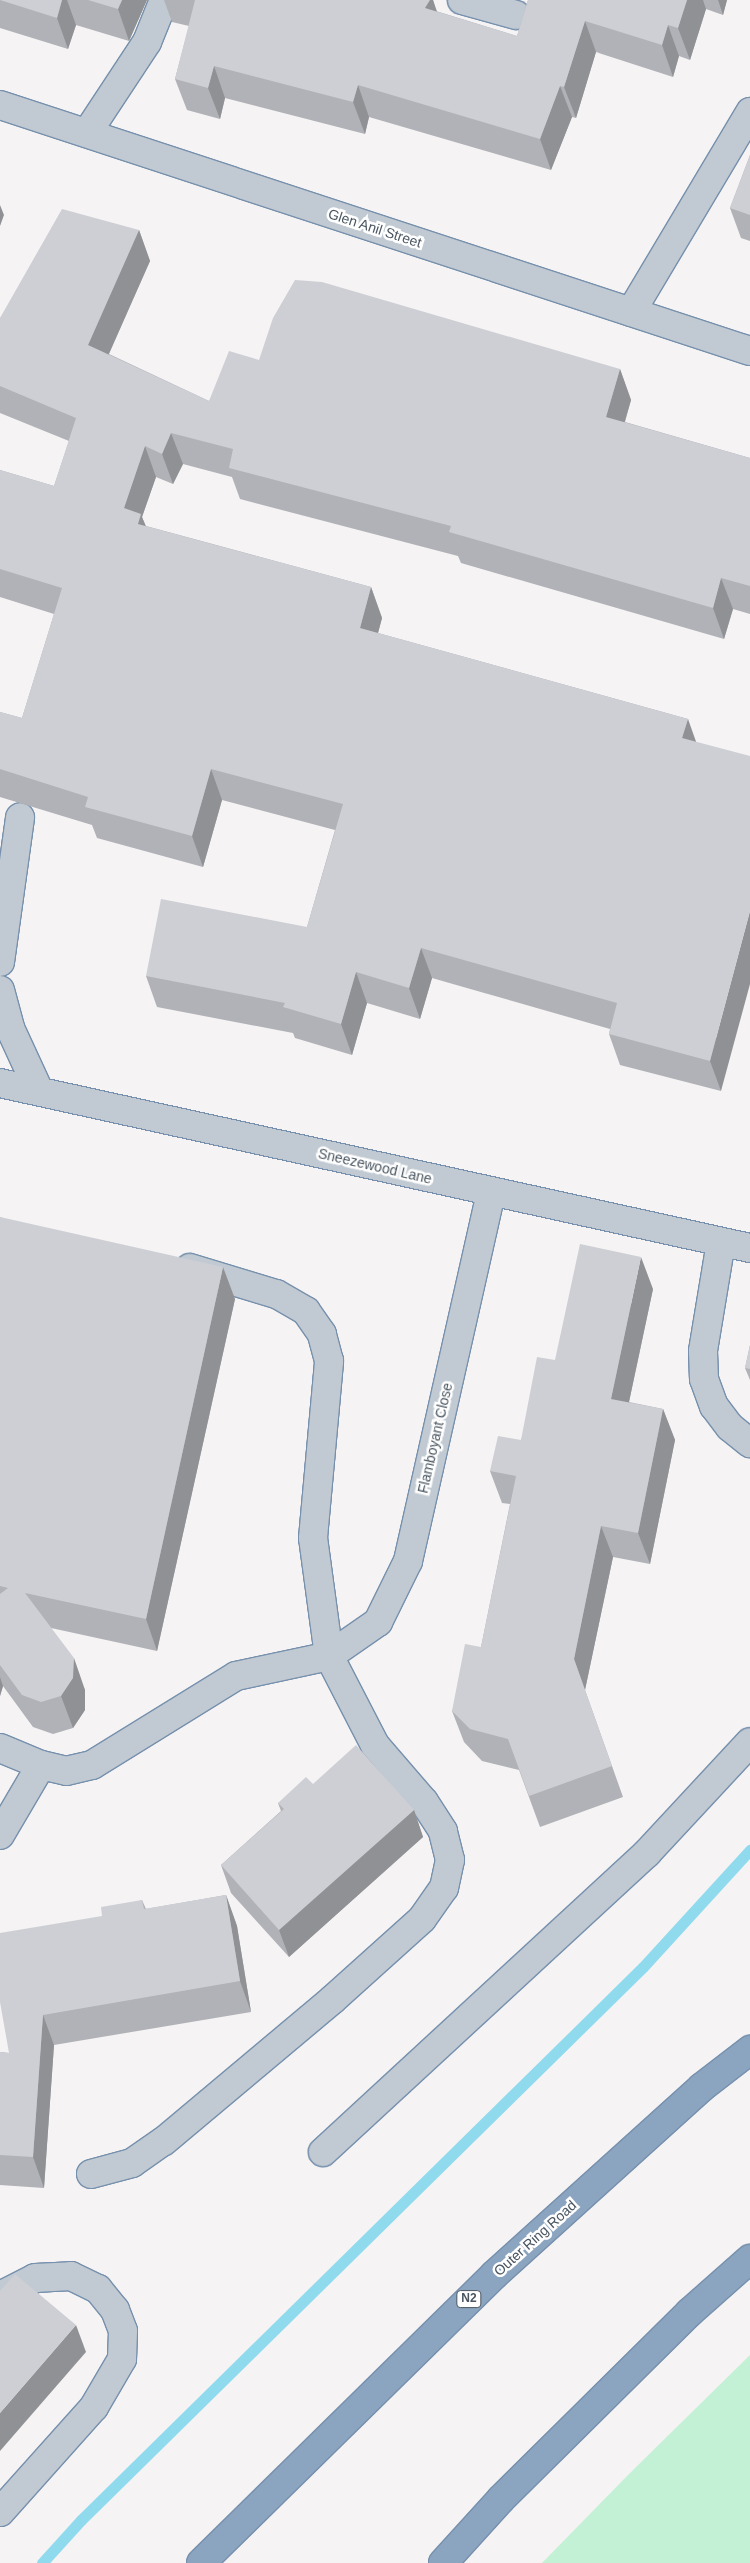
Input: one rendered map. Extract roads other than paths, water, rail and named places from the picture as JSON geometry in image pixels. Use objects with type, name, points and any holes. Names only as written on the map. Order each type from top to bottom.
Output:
[{"type":"highway","name":"Outer Ring Road","points":[[200,2563],[494,2275],[702,2087],[750,2050]]},
{"type":"highway","points":[[443,2563],[502,2499],[683,2319],[750,2259]]},
{"type":"street","points":[[87,133],[147,42],[164,0]]},
{"type":"street","points":[[462,0],[516,15]]},
{"type":"street","name":"Glen Anil Street","points":[[0,105],[750,351]]},
{"type":"street","points":[[631,312],[750,112]]},
{"type":"street","points":[[0,962],[20,817]]},
{"type":"street","points":[[0,990],[10,1028],[39,1091]]},
{"type":"street","name":"Sneezewood Lane","points":[[0,1083],[750,1248]]},
{"type":"street","name":"Flamboyant Close","points":[[329,1656],[378,1622],[408,1561],[491,1192]]},
{"type":"street","points":[[721,1242],[703,1351],[704,1379],[714,1406],[730,1427],[750,1443]]},
{"type":"street","points":[[91,2174],[132,2164],[164,2141],[422,1919],[444,1888],[450,1860],[443,1831],[424,1802],[375,1745],[329,1656],[313,1538],[329,1361],[322,1334],[306,1311],[276,1294],[214,1273],[165,1263]]},
{"type":"street","points":[[0,1748],[41,1765],[66,1771],[92,1765],[236,1676],[329,1656]]},
{"type":"street","points":[[322,2152],[648,1853],[750,1742]]},
{"type":"street","points":[[0,1835],[41,1765]]},
{"type":"street","points":[[0,2296],[35,2278],[71,2276],[98,2289],[114,2310],[123,2331],[122,2359],[94,2407],[0,2512]]},
{"type":"waterway","points":[[42,2563],[81,2520],[643,1967],[750,1850]]}]
